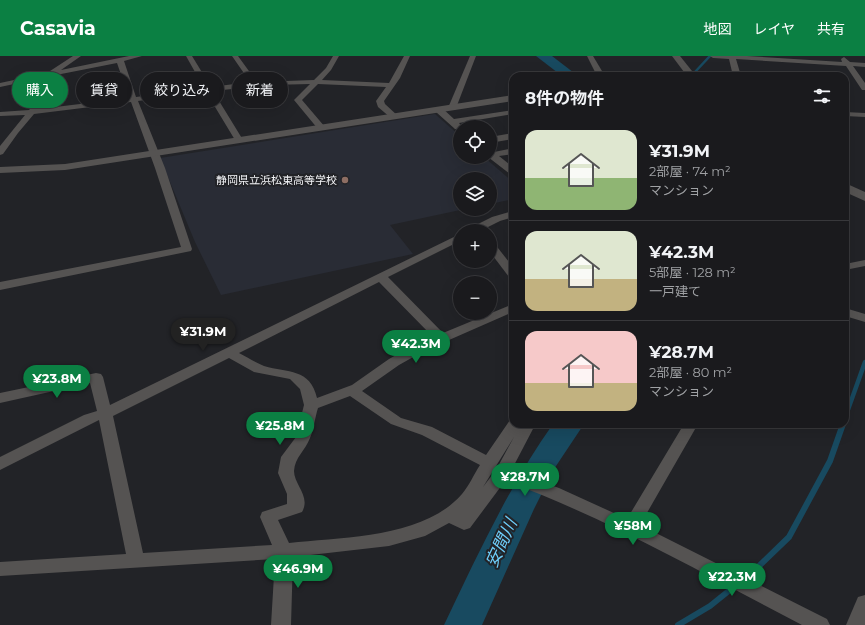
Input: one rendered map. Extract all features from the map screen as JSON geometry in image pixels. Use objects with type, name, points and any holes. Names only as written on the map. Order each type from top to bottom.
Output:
[{"type":"street","points":[[53,72],[78,56]]},
{"type":"street","points":[[65,72],[139,56]]},
{"type":"street","points":[[189,56],[198,72]]},
{"type":"street","points":[[235,56],[246,72]]},
{"type":"street","points":[[321,127],[298,100],[329,69],[336,56]]},
{"type":"street","points":[[394,116],[381,105],[380,102],[407,56]]},
{"type":"street","points":[[452,108],[473,56]]},
{"type":"street","points":[[590,56],[599,72]]},
{"type":"street","points":[[676,56],[689,72]]},
{"type":"street","points":[[713,56],[865,65]]},
{"type":"street","points":[[842,56],[865,88]]},
{"type":"street","points":[[732,57],[736,72]]},
{"type":"street","points":[[0,286],[187,249],[154,152],[125,78],[120,60]]},
{"type":"street","points":[[288,83],[316,82],[391,85]]},
{"type":"street","points":[[0,86],[12,83]]},
{"type":"street","points":[[0,114],[30,113],[140,98]]},
{"type":"street","points":[[0,170],[65,167],[154,152],[509,99]]},
{"type":"street","points":[[0,152],[35,108]]},
{"type":"street","points":[[220,108],[239,140]]},
{"type":"street","points":[[439,110],[452,122],[509,113]]},
{"type":"street","points":[[849,114],[865,116]]},
{"type":"street","points":[[497,139],[509,137]]},
{"type":"street","points":[[497,153],[509,152]]},
{"type":"street","points":[[497,159],[509,169]]},
{"type":"street","points":[[849,188],[865,197]]},
{"type":"street","points":[[486,224],[509,215]]},
{"type":"street","points":[[0,464],[89,418],[105,414],[230,353],[453,241]]},
{"type":"street","points":[[497,254],[509,270]]},
{"type":"street","points":[[849,266],[865,263]]},
{"type":"street","points":[[381,277],[441,338]]},
{"type":"street","points":[[311,404],[357,388],[394,362],[441,338],[509,310]]},
{"type":"street","points":[[849,313],[865,318]]},
{"type":"street","points":[[230,353],[259,369],[294,376],[306,387],[311,404],[303,438],[289,457],[286,473],[295,494],[296,508],[268,517],[284,551],[281,625]]},
{"type":"street","points":[[0,398],[96,377],[136,560]]},
{"type":"street","points":[[351,390],[396,421],[427,431],[499,470],[553,492],[630,528],[820,625]]},
{"type":"street","points":[[499,470],[514,428]]},
{"type":"street","points":[[0,569],[284,551],[389,539],[419,531],[448,516],[499,470],[526,428]]},
{"type":"street","points":[[630,528],[689,428]]},
{"type":"street","points":[[856,625],[865,603]]},
{"type":"shaded area","points":[[435,114],[453,130],[453,164],[492,164],[509,179],[509,200],[497,202],[497,172],[453,172],[453,212],[390,225],[413,254],[221,295],[195,242],[160,158]]},
{"type":"waterway","name":"安間川","points":[[543,56],[565,72]]},
{"type":"waterway","points":[[695,72],[710,56]]},
{"type":"waterway","points":[[849,407],[865,362]]},
{"type":"waterway","name":"安間川","points":[[463,625],[517,509],[541,465],[566,428]]},
{"type":"waterway","points":[[678,625],[710,606],[756,569],[789,537],[830,461],[842,428]]},
{"type":"place","name":"静岡県立浜松東高等学校","points":[[345,180]]}]
